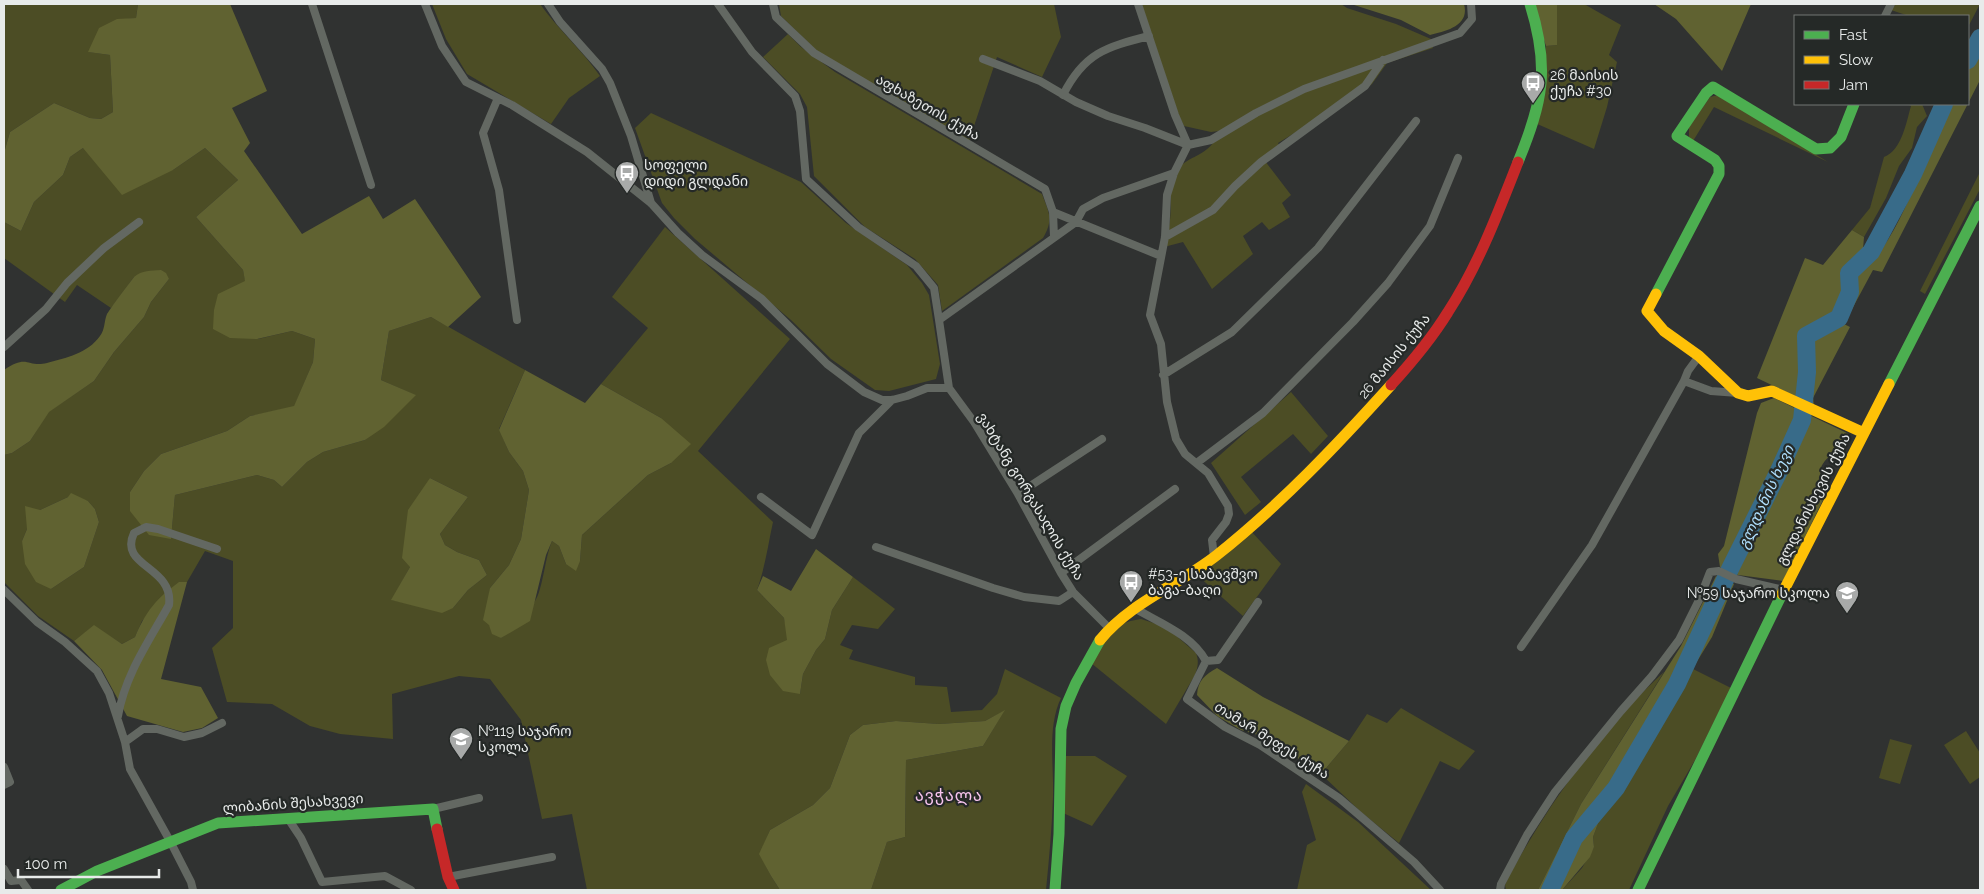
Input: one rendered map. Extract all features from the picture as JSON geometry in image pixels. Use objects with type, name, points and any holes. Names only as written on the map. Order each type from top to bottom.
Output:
[{"type":"street","points":[[312,4],[372,185]]},
{"type":"street","points":[[425,4],[442,46],[466,82],[498,98],[587,152],[651,203],[678,233],[702,255],[776,312],[827,364],[872,397],[892,400],[926,388],[949,388]]},
{"type":"street","points":[[548,4],[560,22],[602,69],[610,83],[634,144],[651,203]]},
{"type":"street","name":"ვახტანგ გორგასალის ქუჩა","points":[[718,4],[752,52],[795,96],[800,111],[806,179],[858,227],[916,266],[934,288],[949,388],[974,422],[1018,494],[1061,573],[1074,592],[1109,628]]},
{"type":"street","name":"აფხაზეთის ქუჩა","points":[[773,4],[776,17],[814,53],[1045,190],[1053,212],[1054,237]]},
{"type":"street","points":[[1138,4],[1175,115],[1188,145],[1174,173],[1167,195],[1166,237],[1150,315],[1161,344],[1167,402],[1176,439],[1185,454],[1198,462],[1208,473],[1228,506],[1229,514],[1226,522],[1212,540],[1214,556]]},
{"type":"street","points":[[984,59],[1040,81],[1108,116],[1188,145],[1211,140],[1256,113],[1304,89],[1460,33],[1472,18],[1471,4]]},
{"type":"street","name":"26 მაისის ქუჩა","points":[[1109,628],[1214,556],[1279,500],[1339,444],[1430,339],[1468,278],[1516,168],[1534,121],[1544,59],[1538,27],[1530,4]]},
{"type":"street","points":[[1064,95],[1072,77],[1088,60],[1114,45],[1149,36]]},
{"type":"street","points":[[1166,237],[1213,210],[1261,162],[1365,86],[1384,60]]},
{"type":"street","points":[[1738,393],[1699,356],[1664,331],[1647,311],[1719,174],[1719,166],[1715,160],[1677,136],[1706,93],[1713,87],[1816,149],[1830,148],[1841,137],[1854,105]]},
{"type":"street","points":[[498,98],[483,133],[499,190],[517,320]]},
{"type":"street","points":[[1163,375],[1232,332],[1318,248],[1416,122]]},
{"type":"street","points":[[1198,462],[1270,406],[1353,322],[1388,282],[1430,226],[1458,158]]},
{"type":"street","points":[[939,320],[1076,222],[1083,209],[1103,198],[1174,173]]},
{"type":"street","name":"გლდანისხევის ქუჩა","points":[[1638,890],[1784,590],[1980,206]]},
{"type":"street","points":[[1053,212],[1161,256]]},
{"type":"street","points":[[4,347],[46,308],[67,283],[104,248],[139,222]]},
{"type":"street","points":[[1521,647],[1592,546],[1684,382],[1688,371],[1699,356]]},
{"type":"street","points":[[1684,382],[1711,391],[1738,393],[1748,396],[1772,391],[1864,433]]},
{"type":"street","points":[[761,497],[812,535],[860,433],[892,400]]},
{"type":"street","points":[[1018,494],[1102,439]]},
{"type":"street","points":[[1061,573],[1175,489]]},
{"type":"street","points":[[117,719],[120,701],[129,676],[169,605],[170,596],[168,588],[162,580],[131,552],[130,542],[134,532],[146,527],[158,529],[217,549]]},
{"type":"street","points":[[876,547],[1024,597],[1059,601],[1074,592]]},
{"type":"street","points":[[1500,890],[1501,884],[1527,835],[1555,792],[1620,711],[1652,676],[1679,640],[1700,598],[1710,572],[1718,572],[1736,580],[1784,590]]},
{"type":"street","points":[[4,590],[37,622],[65,642],[97,671],[109,693],[125,742],[130,769],[170,841],[191,882],[192,890]]},
{"type":"street","points":[[1136,608],[1186,638],[1201,652],[1206,660],[1218,660],[1258,602]]},
{"type":"street","points":[[1054,890],[1060,815],[1061,728],[1067,706],[1084,666],[1109,628]]},
{"type":"street","name":"თამარ მეფეს ქუჩა","points":[[1206,660],[1187,699],[1225,727],[1260,745],[1340,798],[1414,862],[1440,890]]},
{"type":"street","points":[[125,742],[143,729],[157,729],[184,737],[202,733],[222,723]]},
{"type":"street","points":[[4,767],[10,782],[4,785]]},
{"type":"street","name":"ლიბანის შესახვევი","points":[[61,890],[96,872],[218,823],[265,819],[290,820],[327,814],[433,809],[479,798]]},
{"type":"street","points":[[433,809],[448,877],[454,890]]},
{"type":"street","points":[[290,820],[301,838],[322,882],[384,876],[411,890]]},
{"type":"street","points":[[448,877],[552,857]]},
{"type":"street","points":[[4,870],[11,881],[21,880],[28,890]]},
{"type":"shaded area","points":[[4,4],[138,4],[136,18],[117,20],[89,52],[110,55],[113,112],[101,119],[90,118],[54,103],[10,132],[4,153]]},
{"type":"shaded area","points":[[432,4],[540,4],[600,76],[569,98],[551,124],[467,74],[446,39]]},
{"type":"shaded area","points":[[779,4],[1054,4],[1061,37],[1042,77],[997,57],[969,141],[817,51],[781,16]]},
{"type":"shaded area","points":[[1141,4],[1341,4],[1347,8],[1396,24],[1431,39],[1433,48],[1387,63],[1372,84],[1350,102],[1278,143],[1281,148],[1265,161],[1291,195],[1282,203],[1290,217],[1269,230],[1262,222],[1243,236],[1253,254],[1212,289],[1183,242],[1164,247],[1170,223],[1171,190],[1175,173],[1186,162],[1210,147],[1219,131],[1211,132],[1184,126],[1178,114]]},
{"type":"shaded area","points":[[1557,4],[1584,4],[1621,25],[1609,55],[1617,62],[1607,107],[1594,149],[1535,123],[1546,46],[1557,45]]},
{"type":"shaded area","points":[[1896,4],[1980,4],[1969,25],[1969,15],[1906,15],[1891,10]]},
{"type":"shaded area","points":[[788,34],[801,47],[835,72],[1042,194],[1049,216],[1048,226],[1043,238],[942,311],[938,285],[915,259],[865,227],[814,176],[807,107],[800,94],[763,57]]},
{"type":"shaded area","points":[[1718,95],[1828,162],[1714,107],[1693,141],[1689,137],[1689,127],[1710,97]]},
{"type":"shaded area","points":[[1909,105],[1922,105],[1927,116],[1917,127],[1912,148],[1899,166],[1886,198],[1864,237],[1852,230],[1870,208],[1884,157],[1899,142],[1911,106]]},
{"type":"shaded area","points":[[651,113],[801,182],[846,223],[907,265],[929,295],[940,364],[936,379],[889,391],[875,390],[831,359],[791,320],[695,239],[662,203],[635,128]]},
{"type":"shaded area","points":[[83,148],[173,170],[205,148],[238,180],[196,217],[243,270],[258,339],[292,331],[315,339],[313,362],[294,407],[250,416],[227,431],[161,454],[144,471],[130,492],[171,539],[175,495],[257,475],[274,480],[282,487],[307,462],[323,452],[365,440],[415,395],[381,380],[389,331],[431,317],[525,370],[499,429],[509,452],[523,471],[529,490],[521,539],[509,565],[490,588],[489,625],[501,638],[511,631],[529,611],[538,596],[552,541],[559,546],[566,564],[580,561],[582,535],[648,475],[671,463],[661,418],[601,384],[648,328],[612,297],[665,227],[790,339],[698,451],[773,522],[757,590],[784,618],[800,694],[803,674],[816,650],[825,639],[832,610],[853,577],[895,609],[878,629],[852,625],[840,645],[853,650],[849,659],[915,677],[915,685],[947,687],[951,712],[982,710],[997,694],[1005,669],[1061,698],[1054,721],[1052,746],[1053,809],[1046,890],[871,890],[887,842],[905,837],[906,760],[983,746],[1004,711],[985,721],[939,724],[896,721],[863,725],[850,735],[830,788],[813,805],[770,830],[760,854],[780,890],[587,890],[572,814],[542,819],[521,720],[490,679],[459,676],[392,694],[393,739],[340,734],[310,726],[272,704],[227,702],[212,648],[233,628],[233,561],[205,551],[187,582],[179,583],[142,621],[135,637],[122,644],[94,626],[74,641],[38,616],[4,582],[4,455],[12,453],[30,441],[48,412],[94,381],[114,352],[144,317],[151,302],[169,279],[134,277],[111,308],[77,285],[65,302],[4,258],[4,222],[21,231],[34,202],[63,175],[70,157]],"holes":[[[430,478],[468,497],[440,534],[445,545],[457,552],[479,560],[487,575],[468,590],[453,608],[410,604],[392,600],[410,567]],[[68,497],[88,501],[95,509],[99,522],[84,567],[51,589],[22,541],[27,529],[40,510]]]},
{"type":"shaded area","points":[[1980,172],[1980,189],[1925,294],[1920,291]]},
{"type":"shaded area","points":[[1291,392],[1328,436],[1311,454],[1293,434],[1241,477],[1261,502],[1245,515],[1211,463]]},
{"type":"shaded area","points":[[1251,531],[1281,564],[1243,616],[1197,575]]},
{"type":"shaded area","points":[[1141,619],[1166,627],[1196,653],[1197,656],[1198,664],[1195,675],[1166,724],[1091,663],[1105,639],[1115,628]]},
{"type":"shaded area","points":[[1693,669],[1731,688],[1695,760],[1668,806],[1629,890],[1562,890],[1582,868],[1594,847],[1593,837],[1599,821]]},
{"type":"shaded area","points":[[1664,672],[1581,804],[1538,890],[1506,890],[1505,885],[1520,856],[1575,772],[1623,712]]},
{"type":"shaded area","points":[[1401,708],[1475,751],[1459,770],[1440,761],[1399,843],[1361,812],[1321,774],[1349,741],[1367,714],[1387,723]]},
{"type":"shaded area","points":[[1966,731],[1980,753],[1980,777],[1970,784],[1944,745]]},
{"type":"shaded area","points":[[1890,739],[1912,745],[1900,784],[1879,778]]},
{"type":"shaded area","points":[[1062,756],[1095,756],[1127,776],[1092,826],[1063,813]]},
{"type":"shaded area","points":[[1306,784],[1358,822],[1431,890],[1297,890],[1307,845],[1316,840],[1302,792]]},
{"type":"green space","points":[[138,4],[230,4],[267,91],[232,108],[250,143],[244,151],[302,234],[369,196],[383,219],[415,199],[481,297],[448,327],[431,317],[389,331],[381,380],[416,395],[384,427],[365,440],[323,452],[307,462],[282,487],[274,480],[257,475],[175,495],[171,539],[149,535],[130,511],[130,492],[144,471],[161,454],[227,431],[250,416],[294,406],[313,362],[315,339],[292,331],[257,339],[230,338],[213,329],[214,310],[218,294],[245,281],[243,270],[196,217],[238,180],[205,148],[173,170],[122,195],[83,148],[70,157],[63,175],[34,202],[21,231],[4,222],[4,153],[10,132],[54,103],[90,118],[101,119],[113,112],[110,55],[88,52],[99,28],[117,19],[136,18]]},
{"type":"green space","points":[[1351,4],[1464,4],[1465,11],[1463,18],[1455,26],[1443,32],[1430,35],[1401,20]]},
{"type":"green space","points":[[1532,4],[1557,4],[1557,45],[1546,46]]},
{"type":"green space","points":[[1654,4],[1751,4],[1722,71],[1676,19]]},
{"type":"green space","points":[[1980,48],[1980,80],[1969,102],[1969,65]]},
{"type":"green space","points":[[1947,105],[1967,105],[1882,272],[1873,270],[1844,324],[1850,327],[1813,398],[1814,405],[1757,378],[1805,258],[1823,265],[1852,230],[1864,237],[1863,249],[1850,260],[1844,278],[1845,281],[1863,270],[1880,252],[1894,229],[1919,176]]},
{"type":"green space","points":[[161,270],[166,273],[169,279],[151,302],[144,317],[114,352],[94,381],[49,412],[30,441],[12,453],[4,455],[4,370],[18,362],[40,364],[69,357],[83,351],[102,334],[107,314],[134,277],[143,272]]},
{"type":"green space","points":[[525,370],[585,403],[601,384],[661,418],[691,444],[671,463],[648,475],[582,535],[580,561],[576,571],[566,564],[559,546],[552,541],[546,555],[530,621],[501,638],[492,634],[489,625],[483,620],[490,588],[509,565],[521,539],[529,490],[523,471],[509,452],[499,430]]},
{"type":"green space","points":[[1774,398],[1849,434],[1848,442],[1829,457],[1822,466],[1820,471],[1821,477],[1827,492],[1783,581],[1738,575],[1720,567],[1718,554],[1724,546],[1757,413],[1761,403]]},
{"type":"green space","points":[[430,478],[468,497],[440,534],[445,545],[457,552],[479,560],[487,575],[468,590],[453,608],[442,613],[391,600],[410,567],[402,558],[408,510]]},
{"type":"green space","points":[[71,493],[88,501],[95,509],[99,522],[84,567],[51,589],[36,582],[25,564],[22,541],[27,529],[25,506],[40,510],[68,497]]},
{"type":"green space","points":[[816,549],[853,577],[832,610],[825,639],[816,650],[803,674],[800,694],[783,691],[770,675],[766,660],[769,648],[787,640],[784,618],[757,590],[763,576],[791,591]]},
{"type":"green space","points":[[1716,576],[1734,584],[1712,637],[1599,821],[1593,837],[1594,847],[1590,857],[1562,890],[1538,890],[1581,804],[1681,646]]},
{"type":"green space","points":[[179,582],[187,582],[161,679],[201,687],[218,718],[202,728],[183,732],[127,716],[102,670],[74,641],[94,625],[122,644],[135,637],[152,606]]},
{"type":"green space","points":[[1217,668],[1263,697],[1349,741],[1321,774],[1258,735],[1241,730],[1217,716],[1197,695],[1203,678]]},
{"type":"green space","points":[[1005,710],[983,746],[906,760],[905,837],[887,842],[871,890],[780,890],[759,854],[770,830],[813,805],[830,788],[850,735],[863,725],[896,721],[939,724],[985,721]]},
{"type":"waterway","name":"გლდანის ხევი","points":[[1969,58],[1980,38]]},
{"type":"waterway","name":"გლდანის ხევი","points":[[1550,890],[1574,838],[1616,788],[1677,684],[1802,420],[1807,372],[1806,336],[1839,318],[1850,292],[1849,273],[1871,252],[1913,174],[1944,105]]},
{"type":"traffic: fast","points":[[1518,162],[1533,121],[1541,84],[1540,47],[1530,4]]},
{"type":"traffic: fast","points":[[1656,294],[1719,174],[1719,166],[1715,160],[1677,136],[1706,93],[1713,87],[1816,149],[1830,148],[1841,137],[1854,105]]},
{"type":"traffic: fast","points":[[1889,384],[1980,206]]},
{"type":"traffic: fast","points":[[1638,890],[1782,594]]},
{"type":"traffic: fast","points":[[1055,890],[1059,834],[1061,729],[1066,706],[1076,683],[1100,640]]},
{"type":"traffic: fast","points":[[61,890],[97,871],[218,823],[433,809],[437,829]]},
{"type":"traffic: slow","points":[[1656,294],[1647,311],[1664,331],[1699,356],[1738,393],[1748,396],[1772,391],[1864,433]]},
{"type":"traffic: slow","points":[[1782,594],[1889,384]]},
{"type":"traffic: slow","points":[[1100,640],[1126,615],[1202,566],[1241,536],[1308,473],[1391,385]]},
{"type":"traffic: jam","points":[[1391,385],[1414,359],[1442,322],[1459,294],[1487,239],[1518,162]]},
{"type":"traffic: jam","points":[[437,829],[448,877],[454,890]]},
{"type":"place","name":"26 მაისის ქუჩა #30","points":[[1533,104]]},
{"type":"place","name":"სოფელი დიდი გლდანი","points":[[627,194]]},
{"type":"place","name":"#53-ე საბავშვო ბაგა-ბაღი","points":[[1131,603]]},
{"type":"place","name":"№59 საჯარო სკოლა","points":[[1847,614]]},
{"type":"place","name":"№119 საჯარო სკოლა","points":[[461,760]]},
{"type":"district","name":"ავჭალა","points":[[949,795]]}]
